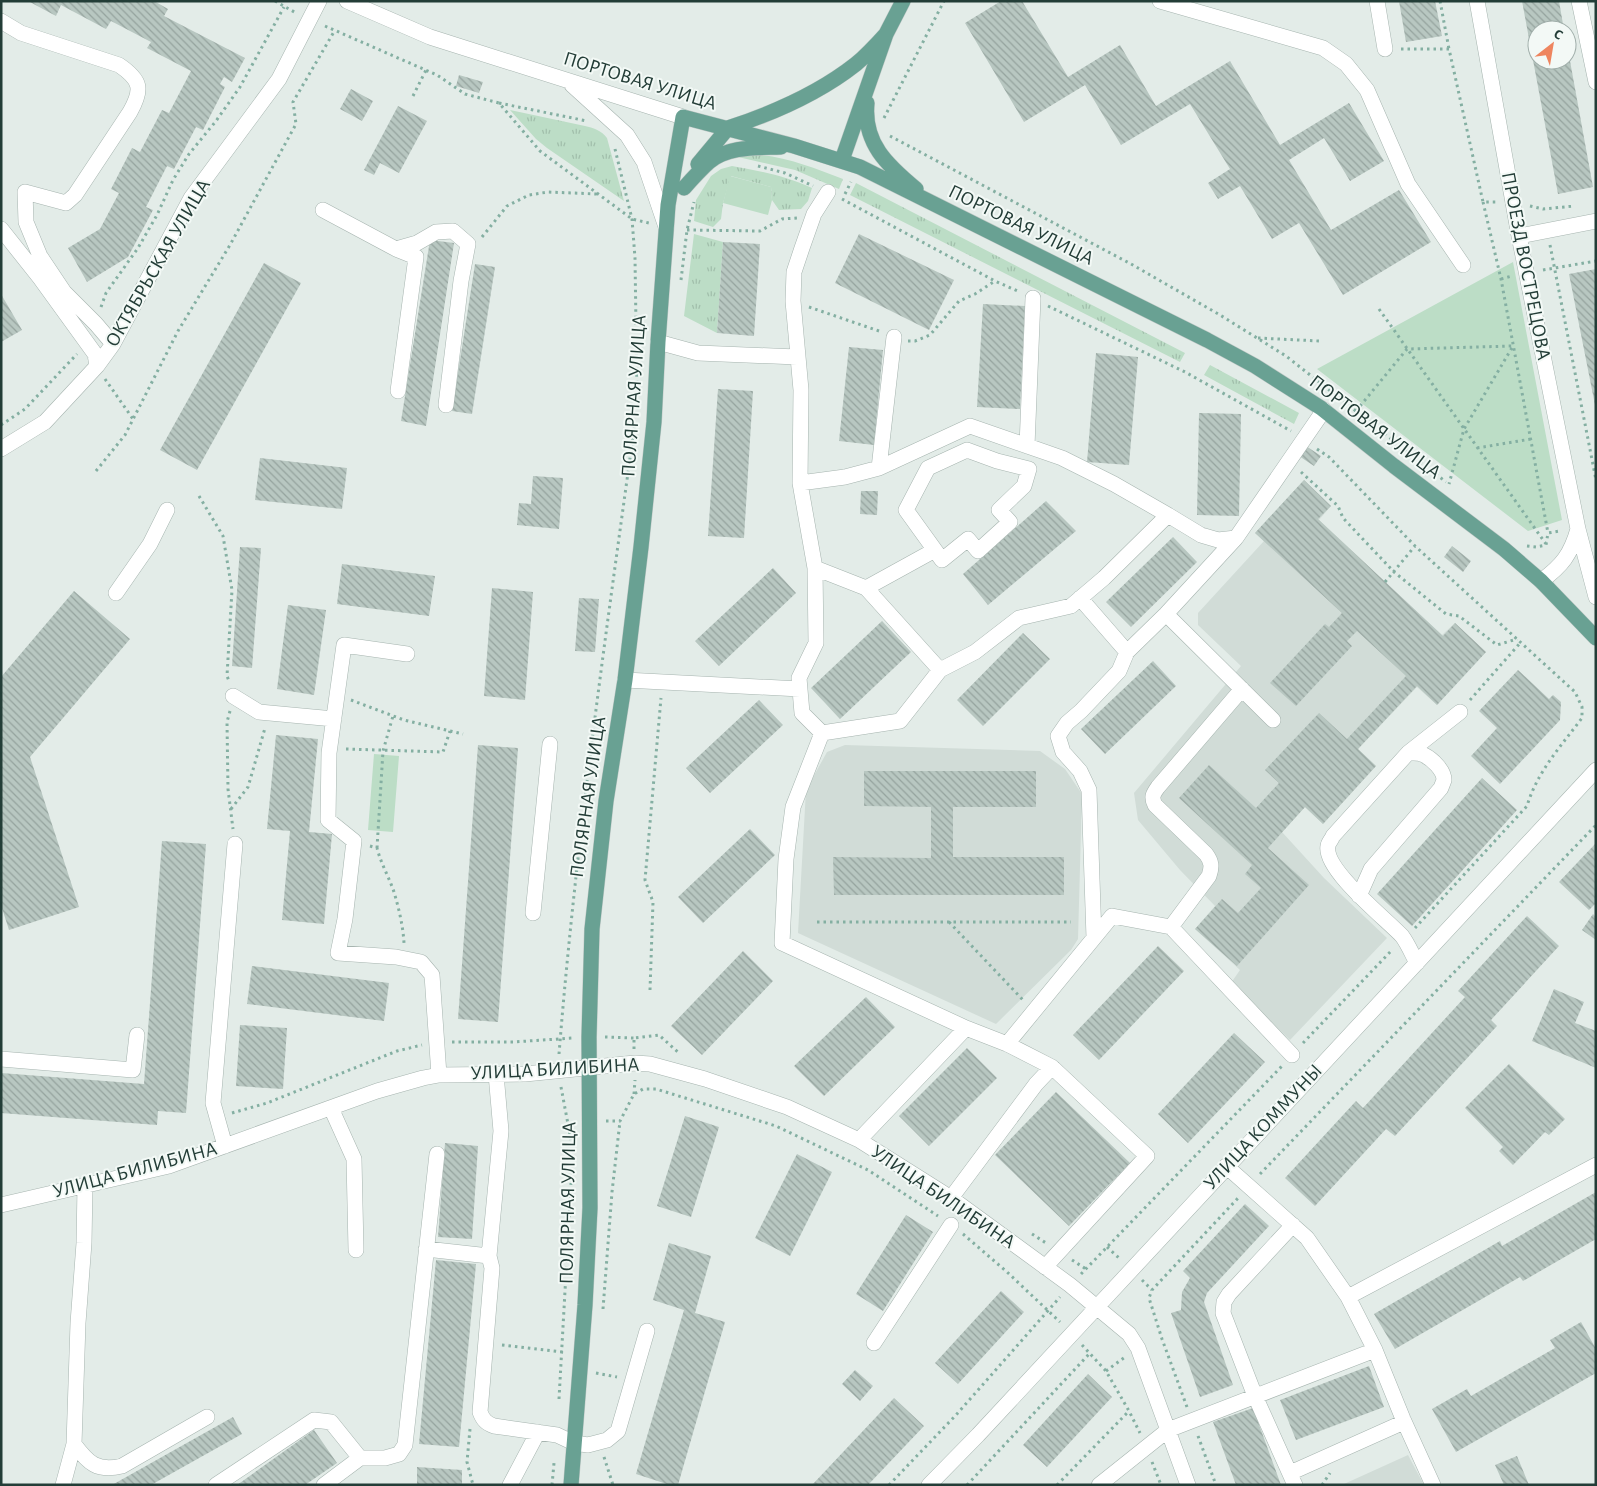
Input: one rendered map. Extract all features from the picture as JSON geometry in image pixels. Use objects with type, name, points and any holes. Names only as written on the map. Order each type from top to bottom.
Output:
[{"type":"main road","points":[[842,160],[886,34],[903,1]]},
{"type":"main road","points":[[690,191],[701,160],[728,128],[767,116],[814,93],[857,64],[886,34]]},
{"type":"main road","points":[[869,84],[867,119],[873,142],[899,175],[939,207]]},
{"type":"main road","name":"ПОРТОВАЯ УЛИЦА","points":[[683,117],[794,146],[860,167],[1255,366],[1324,410],[1394,466],[1504,549],[1541,581],[1596,638]]},
{"type":"main road","name":"ПОЛЯРНАЯ УЛИЦА","points":[[571,1485],[581,1444],[590,1208],[592,929],[606,802],[625,680],[641,548],[654,422],[668,205],[683,117]]},
{"type":"main road","points":[[666,228],[710,161],[724,153],[739,150],[794,146]]},
{"type":"street","name":"ОКТЯБРЬСКАЯ УЛИЦА","points":[[1,449],[45,422],[97,366],[113,344],[191,198],[279,79],[319,1]]},
{"type":"street","name":"ПОРТОВАЯ УЛИЦА","points":[[347,1],[430,37],[683,117]]},
{"type":"street","points":[[1160,1],[1322,48],[1346,64],[1367,90],[1408,184],[1463,265]]},
{"type":"street","points":[[1377,1],[1385,49]]},
{"type":"street","name":"ПРОЕЗД ВОСТРЕЦОВА","points":[[1476,1],[1526,272],[1578,529],[1596,597]]},
{"type":"street","points":[[1579,1],[1596,82]]},
{"type":"street","points":[[1,21],[21,33],[119,65],[132,74],[138,87],[137,100],[130,112],[66,203],[25,192],[26,222],[40,256],[64,292],[113,344]]},
{"type":"street","points":[[567,80],[626,135],[644,162],[666,228]]},
{"type":"street","points":[[822,734],[802,713],[799,678],[816,643],[814,568],[800,483],[801,390],[792,300],[794,272],[814,214],[828,192]]},
{"type":"street","points":[[323,210],[396,249],[416,257],[398,391]]},
{"type":"street","points":[[1519,236],[1596,221]]},
{"type":"street","points":[[1,230],[40,278],[86,341],[95,354],[97,366]]},
{"type":"street","points":[[396,249],[417,243],[436,232],[453,231],[468,244],[461,281],[446,406]]},
{"type":"street","points":[[1027,446],[1033,298]]},
{"type":"street","points":[[879,468],[894,337]]},
{"type":"street","points":[[658,342],[698,353],[797,357]]},
{"type":"street","points":[[1094,938],[1090,790],[1080,771],[1063,752],[1058,736],[1067,723],[1119,671],[1127,652],[1166,614],[1236,538],[1324,410]]},
{"type":"street","points":[[800,483],[845,477],[879,468],[970,426],[1062,458],[1114,484],[1201,535],[1218,540],[1236,538]]},
{"type":"street","points":[[967,450],[997,461],[1029,469],[1024,486],[998,510],[1010,522],[978,551],[968,539],[942,560],[935,550],[906,510],[928,468],[967,450]]},
{"type":"street","points":[[116,593],[150,544],[167,510]]},
{"type":"street","points":[[822,734],[900,721],[940,670],[975,652],[1019,618],[1071,606],[1111,572],[1168,515]]},
{"type":"street","points":[[1541,581],[1555,571],[1567,557],[1574,544],[1578,529]]},
{"type":"street","points":[[866,588],[935,550]]},
{"type":"street","points":[[814,568],[866,588],[940,670]]},
{"type":"street","points":[[1080,598],[1127,652]]},
{"type":"street","points":[[1166,614],[1274,720]]},
{"type":"street","points":[[407,654],[344,645],[330,748],[328,820],[354,840],[345,919],[338,953],[421,962],[432,976],[440,1075]]},
{"type":"street","points":[[625,680],[800,689]]},
{"type":"street","points":[[1171,928],[1209,876],[1212,868],[1211,861],[1206,854],[1155,805],[1152,800],[1153,795],[1242,689]]},
{"type":"street","points":[[233,696],[259,712],[334,719]]},
{"type":"street","points":[[1417,963],[1403,938],[1340,875],[1330,858],[1328,846],[1333,836],[1408,754],[1460,712]]},
{"type":"street","points":[[822,734],[793,807],[786,859],[782,943],[966,1028],[1007,1044],[1052,1067],[1147,1156],[1045,1267]]},
{"type":"street","points":[[533,913],[550,744]]},
{"type":"street","points":[[1359,896],[1371,869],[1441,788],[1444,779],[1434,762],[1423,754],[1416,752],[1408,754]]},
{"type":"street","name":"УЛИЦА КОММУНЫ","points":[[929,1485],[1596,770]]},
{"type":"street","points":[[225,1146],[213,1103],[235,844]]},
{"type":"street","points":[[1007,1044],[1112,916],[1171,928],[1292,1055]]},
{"type":"street","points":[[859,1140],[966,1028]]},
{"type":"street","points":[[1,1059],[133,1070],[137,1035]]},
{"type":"street","name":"УЛИЦА БИЛИБИНА","points":[[1,1205],[169,1166],[402,1083],[440,1075],[558,1071],[635,1062],[650,1064],[787,1107],[859,1140],[951,1198],[1070,1285],[1129,1334],[1133,1340],[1188,1485]]},
{"type":"street","points":[[951,1198],[1036,1084],[1052,1067]]},
{"type":"street","points":[[496,1074],[500,1131],[489,1256],[492,1268],[480,1412],[482,1417],[486,1423],[494,1426],[557,1435],[581,1444],[607,1440],[618,1431],[646,1331]]},
{"type":"street","points":[[331,1108],[354,1159],[356,1250]]},
{"type":"street","points":[[324,1485],[360,1458],[385,1458],[398,1454],[405,1445],[437,1154]]},
{"type":"street","points":[[1348,1297],[1596,1165]]},
{"type":"street","points":[[1226,1166],[1307,1238],[1348,1297],[1374,1350],[1433,1485]]},
{"type":"street","points":[[63,1485],[74,1444],[85,1186]]},
{"type":"street","points":[[874,1343],[951,1225]]},
{"type":"street","points":[[1293,1225],[1228,1294],[1222,1312],[1255,1396],[1293,1479],[1404,1422]]},
{"type":"street","points":[[426,1249],[489,1256]]},
{"type":"street","points":[[1099,1485],[1168,1430],[1374,1350]]},
{"type":"street","points":[[74,1444],[90,1462],[102,1468],[122,1466],[207,1417]]},
{"type":"street","points":[[216,1485],[314,1420],[331,1422],[360,1458]]},
{"type":"street","points":[[510,1485],[538,1432]]},
{"type":"path","points":[[275,1],[309,21],[335,30],[426,70],[444,79],[465,94],[594,123]]},
{"type":"path","points":[[873,142],[944,1]]},
{"type":"path","points":[[1440,1],[1501,279],[1548,532]]},
{"type":"path","points":[[96,324],[106,293],[138,248],[157,216],[173,180],[189,154],[216,121],[240,86],[284,7]]},
{"type":"path","points":[[96,471],[125,435],[178,331],[230,245],[296,124],[292,102],[335,30]]},
{"type":"path","points":[[1385,49],[1449,49]]},
{"type":"path","points":[[412,96],[426,70]]},
{"type":"path","points":[[499,103],[540,151],[632,218],[666,228],[760,231],[782,219],[814,214]]},
{"type":"path","points":[[615,148],[632,218],[635,258],[637,399]]},
{"type":"path","points":[[750,163],[785,173],[828,192],[995,281],[1185,372],[1304,438],[1329,457],[1415,546],[1575,692],[1582,707],[1582,718],[1539,776],[1531,791],[1527,806],[1412,932],[1403,938],[1070,1285],[956,1415],[889,1485]]},
{"type":"path","points":[[842,199],[860,167]]},
{"type":"path","points":[[680,288],[690,191]]},
{"type":"path","points":[[468,244],[482,237],[507,206],[529,195],[548,192],[597,194]]},
{"type":"path","points":[[1483,202],[1513,201],[1543,210],[1578,206]]},
{"type":"path","points":[[1543,210],[1596,480]]},
{"type":"path","points":[[1501,279],[1526,272],[1554,269],[1596,260]]},
{"type":"path","points":[[792,300],[902,340],[914,341],[930,335],[959,301],[975,294],[995,281]]},
{"type":"path","points":[[1379,310],[1546,545]]},
{"type":"path","points":[[1257,338],[1319,341]]},
{"type":"path","points":[[1,425],[26,409],[72,361],[86,341]]},
{"type":"path","points":[[1356,411],[1407,349],[1513,346]]},
{"type":"path","points":[[1449,484],[1464,429],[1513,346]]},
{"type":"path","points":[[97,366],[133,419]]},
{"type":"path","points":[[572,1145],[569,1120],[558,1071],[566,967],[603,653],[636,418]]},
{"type":"path","points":[[1477,448],[1530,438]]},
{"type":"path","points":[[1290,461],[1338,506],[1343,518],[1394,572],[1446,614],[1459,616],[1497,645],[1519,641]]},
{"type":"path","points":[[199,496],[223,536],[232,590],[227,676],[233,696],[227,722],[228,789],[235,844]]},
{"type":"path","points":[[1386,582],[1415,546]]},
{"type":"path","points":[[1460,712],[1519,641]]},
{"type":"path","points":[[650,990],[653,902],[646,880],[662,682]]},
{"type":"path","points":[[337,695],[393,716],[463,734]]},
{"type":"path","points":[[231,809],[248,787],[270,713]]},
{"type":"path","points":[[393,716],[383,751],[377,848],[381,864],[394,891],[403,927],[405,959]]},
{"type":"path","points":[[330,748],[443,752],[450,731]]},
{"type":"path","points":[[1216,1485],[1162,1339],[1149,1298],[1152,1290],[1249,1186],[1596,824]]},
{"type":"path","points":[[354,840],[377,848]]},
{"type":"path","points":[[817,922],[1071,922]]},
{"type":"path","points":[[949,922],[1034,1011]]},
{"type":"path","points":[[217,1122],[228,1114],[267,1103],[397,1051],[437,1042],[513,1042],[560,1038]]},
{"type":"path","points":[[603,1317],[612,1192],[620,1121],[634,1094],[643,1089],[656,1088],[776,1126],[868,1170],[951,1225],[995,1261],[1072,1333],[1106,1371],[1147,1447],[1160,1485]]},
{"type":"path","points":[[569,1120],[620,1121]]},
{"type":"path","points":[[506,1345],[562,1351],[572,1173]]},
{"type":"path","points":[[967,1485],[1090,1353]]},
{"type":"path","points":[[597,1382],[599,1364]]},
{"type":"path","points":[[1057,1485],[1129,1411]]},
{"type":"path","points":[[470,1428],[468,1462],[473,1485]]},
{"type":"path","points":[[581,1444],[604,1458],[613,1485]]},
{"type":"shaded area","points":[[1304,480],[1331,506],[1319,520],[1442,635],[1455,623],[1486,652],[1437,705],[1417,687],[1358,749],[1376,766],[1323,824],[1305,807],[1282,832],[1324,878],[1387,938],[1290,1040],[1231,983],[1240,970],[1195,929],[1215,906],[1180,870],[1138,820],[1134,793],[1241,666],[1198,625],[1198,613],[1264,541],[1255,533]]},
{"type":"shaded area","points":[[845,745],[1040,751],[1065,769],[1082,794],[1078,939],[1071,950],[996,1024],[798,933],[806,790],[827,752]]},
{"type":"shaded area","points":[[1408,1455],[1424,1485],[1344,1484]]},
{"type":"green space","points":[[510,110],[585,126],[602,133],[607,138],[624,201],[547,148],[536,139]]},
{"type":"green space","points":[[746,154],[783,159],[843,179],[839,189],[795,170],[738,157]]},
{"type":"green space","points":[[732,166],[783,177],[812,188],[808,201],[801,209],[779,210],[772,200],[771,187],[731,176],[723,203],[721,219],[713,227],[694,221],[696,200],[711,176],[721,169]]},
{"type":"green space","points":[[730,176],[771,187],[772,200],[768,215],[723,203]]},
{"type":"green space","points":[[856,183],[1185,353],[1180,362],[850,195]]},
{"type":"green space","points":[[694,234],[723,242],[717,333],[684,316]]},
{"type":"green space","points":[[1513,262],[1562,520],[1528,531],[1317,369]]},
{"type":"green space","points":[[1210,365],[1299,413],[1294,424],[1204,375]]},
{"type":"green space","points":[[374,754],[399,756],[393,832],[368,830]]},
{"type":"building","points":[[28,1],[154,1],[168,9],[164,16],[245,58],[232,82],[224,77],[220,84],[225,87],[203,130],[196,127],[174,169],[167,166],[146,207],[153,210],[128,257],[87,282],[68,248],[100,229],[119,193],[111,189],[132,148],[140,152],[162,110],[169,113],[191,71],[147,48],[151,42],[111,21],[106,29],[61,5],[56,16]]},
{"type":"building","points":[[1001,1],[1022,1],[1068,77],[1120,45],[1156,106],[1230,61],[1280,145],[1349,103],[1384,161],[1350,181],[1324,138],[1289,160],[1331,230],[1399,190],[1431,242],[1343,295],[1299,223],[1272,239],[1240,186],[1218,199],[1208,183],[1230,169],[1190,104],[1121,145],[1085,85],[1024,122],[965,23]]},
{"type":"building","points":[[1399,1],[1435,1],[1442,36],[1406,42]]},
{"type":"building","points":[[1522,1],[1559,1],[1562,20],[1527,20],[1527,28]]},
{"type":"building","points":[[1535,70],[1572,70],[1593,187],[1558,194]]},
{"type":"building","points":[[459,75],[483,82],[479,93],[456,86]]},
{"type":"building","points":[[351,89],[373,101],[362,121],[340,109]]},
{"type":"building","points":[[398,106],[427,121],[399,173],[380,163],[374,175],[364,170]]},
{"type":"building","points":[[859,234],[954,280],[929,330],[835,283]]},
{"type":"building","points":[[430,240],[454,243],[426,426],[401,421]]},
{"type":"building","points":[[723,242],[760,244],[754,336],[717,333]]},
{"type":"building","points":[[264,263],[301,283],[197,470],[160,450]]},
{"type":"building","points":[[475,264],[495,267],[472,414],[452,411]]},
{"type":"building","points":[[1596,269],[1596,405],[1595,405],[1569,274]]},
{"type":"building","points":[[1,294],[22,330],[1,342]]},
{"type":"building","points":[[983,304],[1025,306],[1020,409],[977,407]]},
{"type":"building","points":[[849,347],[883,350],[874,445],[839,441]]},
{"type":"building","points":[[1096,353],[1138,357],[1129,465],[1087,462]]},
{"type":"building","points":[[718,389],[753,391],[744,538],[708,536]]},
{"type":"building","points":[[1199,413],[1241,414],[1239,516],[1197,515]]},
{"type":"building","points":[[1306,446],[1321,456],[1314,466],[1299,456]]},
{"type":"building","points":[[260,458],[347,468],[342,509],[255,500]]},
{"type":"building","points":[[533,476],[563,478],[559,529],[517,525],[519,503],[531,504]]},
{"type":"building","points":[[1304,480],[1331,506],[1318,519],[1443,636],[1455,623],[1486,652],[1437,705],[1417,686],[1358,749],[1376,766],[1323,824],[1305,807],[1268,848],[1309,885],[1237,966],[1195,929],[1222,899],[1238,913],[1261,888],[1245,874],[1252,865],[1179,798],[1209,765],[1256,808],[1279,783],[1265,770],[1319,713],[1347,739],[1406,676],[1357,631],[1347,641],[1352,646],[1296,706],[1270,683],[1325,624],[1329,627],[1342,613],[1255,533]]},
{"type":"building","points":[[861,491],[878,491],[877,515],[860,514]]},
{"type":"building","points":[[1046,501],[1076,531],[988,605],[963,574]]},
{"type":"building","points":[[1173,537],[1197,562],[1131,627],[1106,602]]},
{"type":"building","points":[[1452,546],[1471,561],[1463,572],[1444,557]]},
{"type":"building","points":[[240,547],[261,548],[252,668],[232,666]]},
{"type":"building","points":[[342,564],[435,576],[429,616],[337,604]]},
{"type":"building","points":[[773,568],[796,593],[719,666],[695,641]]},
{"type":"building","points":[[492,588],[533,592],[525,700],[484,696]]},
{"type":"building","points":[[74,591],[130,639],[30,757],[79,907],[9,930],[1,905],[1,677]]},
{"type":"building","points":[[579,598],[599,599],[595,652],[575,651]]},
{"type":"building","points":[[288,605],[326,610],[314,695],[277,689]]},
{"type":"building","points":[[882,621],[911,652],[840,719],[811,688]]},
{"type":"building","points":[[1023,633],[1050,659],[983,726],[957,700]]},
{"type":"building","points":[[1153,661],[1176,686],[1105,754],[1081,729]]},
{"type":"building","points":[[1518,670],[1549,699],[1553,695],[1561,702],[1560,720],[1500,784],[1471,756],[1497,728],[1479,711]]},
{"type":"building","points":[[759,700],[783,725],[710,793],[686,768]]},
{"type":"building","points":[[276,735],[318,739],[309,832],[332,834],[324,924],[282,920],[290,831],[267,829]]},
{"type":"building","points":[[478,745],[518,748],[498,1022],[458,1019]]},
{"type":"building","points":[[864,771],[1036,771],[1036,807],[953,807],[953,857],[1064,857],[1064,895],[834,895],[833,857],[931,858],[931,807],[864,806]]},
{"type":"building","points":[[1482,778],[1517,810],[1412,926],[1377,894]]},
{"type":"building","points":[[750,829],[775,855],[703,923],[678,897]]},
{"type":"building","points":[[162,841],[206,844],[186,1113],[158,1111],[157,1125],[1,1113],[1,1073],[144,1084]]},
{"type":"building","points":[[1596,843],[1596,903],[1589,910],[1559,882]]},
{"type":"building","points":[[1593,914],[1596,917],[1596,940],[1582,930]]},
{"type":"building","points":[[1527,916],[1559,946],[1491,1020],[1497,1026],[1395,1136],[1386,1129],[1315,1206],[1285,1178],[1356,1101],[1363,1108],[1465,997],[1458,991]]},
{"type":"building","points":[[1158,946],[1184,971],[1099,1060],[1073,1035]]},
{"type":"building","points":[[743,951],[773,981],[702,1055],[671,1026]]},
{"type":"building","points":[[252,966],[389,983],[384,1021],[247,1004]]},
{"type":"building","points":[[1554,989],[1584,1002],[1575,1023],[1596,1031],[1596,1068],[1532,1041]]},
{"type":"building","points":[[866,997],[895,1027],[824,1096],[794,1066]]},
{"type":"building","points":[[240,1025],[287,1028],[283,1089],[236,1086]]},
{"type":"building","points":[[1234,1033],[1265,1062],[1188,1143],[1158,1114]]},
{"type":"building","points":[[967,1048],[997,1078],[929,1146],[899,1116]]},
{"type":"building","points":[[1509,1064],[1565,1119],[1549,1135],[1545,1132],[1513,1165],[1499,1151],[1503,1147],[1465,1108]]},
{"type":"building","points":[[1056,1092],[1130,1163],[1069,1226],[995,1155]]},
{"type":"building","points":[[685,1116],[719,1127],[691,1217],[657,1206]]},
{"type":"building","points":[[445,1143],[478,1146],[472,1239],[438,1237]]},
{"type":"building","points":[[797,1154],[832,1172],[790,1256],[755,1238]]},
{"type":"building","points":[[1596,1192],[1596,1239],[1523,1281],[1520,1277],[1395,1349],[1374,1314],[1500,1241],[1502,1246]]},
{"type":"building","points":[[1245,1204],[1269,1226],[1207,1293],[1204,1302],[1233,1385],[1200,1397],[1171,1313],[1181,1310],[1182,1292],[1190,1278],[1183,1271]]},
{"type":"building","points":[[906,1215],[933,1232],[883,1311],[856,1294]]},
{"type":"building","points":[[669,1243],[711,1256],[695,1313],[725,1322],[678,1485],[670,1485],[636,1474],[684,1310],[653,1300]]},
{"type":"building","points":[[436,1260],[476,1264],[459,1447],[419,1444]]},
{"type":"building","points":[[1001,1291],[1024,1312],[958,1384],[935,1363]]},
{"type":"building","points":[[1581,1322],[1596,1349],[1596,1373],[1456,1452],[1432,1409],[1467,1389],[1471,1396],[1555,1348],[1550,1340]]},
{"type":"building","points":[[1369,1366],[1384,1407],[1296,1440],[1280,1400]]},
{"type":"building","points":[[855,1370],[873,1386],[860,1401],[842,1384]]},
{"type":"building","points":[[1088,1374],[1112,1397],[1047,1467],[1023,1445]]},
{"type":"building","points":[[894,1398],[924,1426],[868,1485],[812,1485]]},
{"type":"building","points":[[1253,1408],[1281,1485],[1236,1485],[1213,1422]]},
{"type":"building","points":[[233,1417],[242,1434],[151,1485],[112,1485]]},
{"type":"building","points":[[314,1430],[337,1463],[305,1485],[237,1485]]},
{"type":"building","points":[[1517,1456],[1529,1485],[1504,1485],[1495,1465]]},
{"type":"building","points":[[417,1467],[462,1470],[462,1485],[417,1485]]}]
